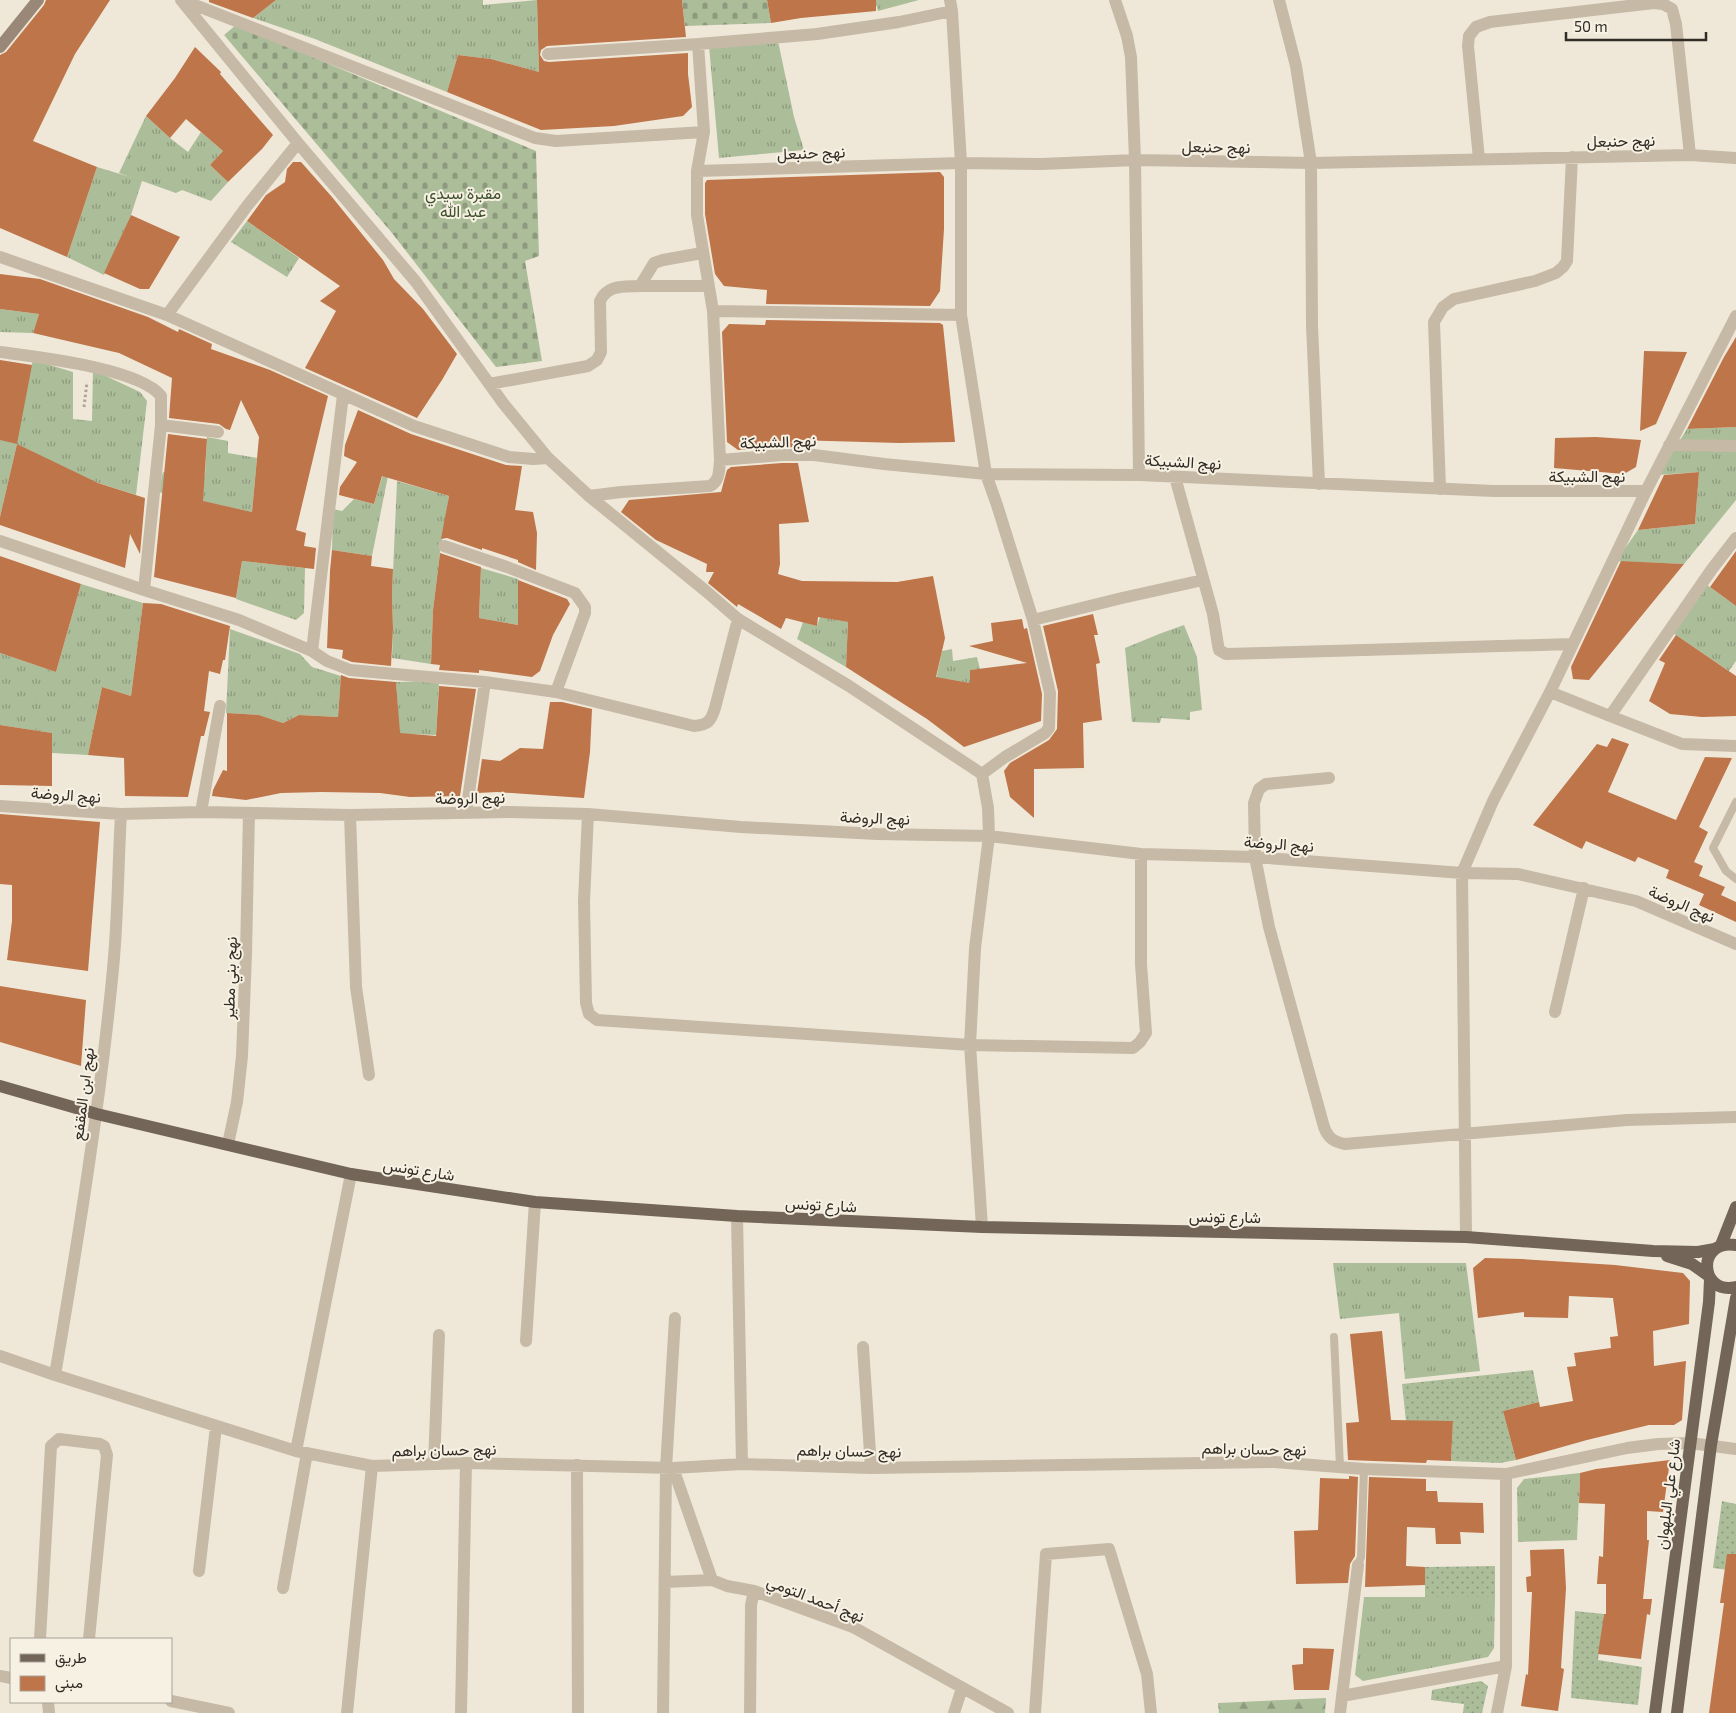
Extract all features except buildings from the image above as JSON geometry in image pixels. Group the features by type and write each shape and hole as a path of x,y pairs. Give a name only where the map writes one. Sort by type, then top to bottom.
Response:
{"main road":[{"path":"0,47 38,0"},
{"name":"شارع تونس","path":"0,1086 96,1114 351,1174 535,1202 737,1216 982,1227 1466,1237 1653,1251 1698,1252 1736,1245"},
{"path":"1718,1247 1736,1207"},
{"name":"شارع علي البلهوان","path":"1654,1713 1709,1302 1710,1277 1706,1264 1708,1258 1718,1247"},
{"name":"شارع تونس","path":"1653,1251 1692,1264 1721,1287 1736,1287"},
{"path":"1678,1713 1711,1445 1736,1298"}],"street":[{"path":"182,0 535,138 556,141 704,132"},
{"path":"182,0 298,143 416,282 489,384 548,458 588,496 738,619 849,686 982,774 988,808 989,836 975,948 970,1045 982,1227"},
{"path":"1115,0 1128,36 1131,57 1135,160 1139,475"},
{"path":"1279,0 1296,66 1311,163 1312,325 1319,484"},
{"path":"1479,159 1468,56 1469,36 1476,28 1490,22 1654,3 1662,4 1672,9 1676,24 1690,155"},
{"path":"548,54 817,34 899,22 951,5 961,163 961,315 986,474 1033,620 1050,693 1049,728 1042,736 1005,757 982,774"},
{"path":"588,496 710,486 718,480 720,460 713,312 697,215 696,171 704,132 698,44"},
{"path":"167,315 247,206 298,143"},
{"name":"نهج حنبعل","path":"696,171 961,163 1042,164 1135,160 1311,163 1690,155 1736,158"},
{"path":"1440,489 1434,322 1443,307 1454,299 1535,281 1563,267 1567,261 1572,157"},
{"path":"640,286 654,263 702,253"},
{"path":"0,257 167,315 414,426 509,457 548,458"},
{"path":"489,384 588,366 597,360 601,352 600,301 604,294 612,288 709,286"},
{"path":"713,312 961,315"},
{"path":"1466,1237 1462,873 1493,801 1550,692 1646,491 1736,316"},
{"path":"0,352 70,361 122,375 152,387 161,396 160,425 144,590"},
{"path":"312,651 343,395"},
{"path":"160,425 218,432"},
{"path":"1669,445 1736,446"},
{"name":"نهج الشبيكة","path":"720,460 782,455 814,455 986,474 1139,475 1494,491 1646,491"},
{"path":"1175,478 1213,614 1219,650 1226,654 1572,644"},
{"path":"1610,716 1712,569 1736,538"},
{"path":"0,541 239,620 312,651 327,661 350,670 484,682 556,692 694,726 703,725 711,719 738,619"},
{"path":"444,546 507,567 575,593 582,602 585,613 556,692"},
{"path":"1033,620 1203,580"},
{"path":"466,814 484,682"},
{"path":"1550,692 1682,744 1736,746"},
{"path":"201,812 220,706"},
{"path":"1329,778 1266,784 1259,789 1254,803 1255,858 1269,926 1324,1127 1327,1135 1335,1142 1345,1144 1627,1120 1736,1117"},
{"name":"نهج الروضة","path":"0,806 121,814 201,812 350,815 510,812 588,814 741,827 877,834 989,836 1141,854 1255,858 1462,873 1518,874 1636,901 1736,944"},
{"name":"نهج بني مطير","path":"228,1144 237,1102 242,1056 249,813"},
{"name":"نهج ابن المقفع","path":"55,1375 78,1244 96,1114 113,968 121,814"},
{"path":"588,814 584,901 586,1003 589,1014 597,1020 970,1045 1133,1048 1146,1033 1141,964 1141,854"},
{"path":"350,815 356,988 369,1075"},
{"path":"1555,1012 1584,888"},
{"path":"283,1588 301,1452 351,1174"},
{"path":"526,1341 535,1202"},
{"path":"737,1216 742,1464"},
{"path":"663,1713 665,1582 675,1318"},
{"path":"434,1464 439,1335"},
{"path":"863,1347 871,1468"},
{"name":"نهج حسان براهم","path":"1,1359 301,1452 372,1466 466,1463 670,1468 742,1464 871,1468 1274,1462 1340,1467 1506,1474 1627,1448 1658,1444 1690,1443 1736,1449"},
{"path":"199,1571 216,1427"},
{"path":"40,1638 51,1446 59,1439 100,1444 107,1449 108,1455 89,1638"},
{"path":"461,1713 466,1463"},
{"path":"347,1713 372,1466"},
{"path":"577,1466 578,1713"},
{"path":"665,1582 712,1580 670,1468"},
{"path":"1498,1713 1506,1666 1506,1474"},
{"path":"1035,1713 1046,1554 1109,1549 1147,1674 1151,1713"},
{"path":"1340,1713 1358,1565"},
{"name":"نهج أحمد التومي","path":"712,1580 727,1586 754,1591 853,1627 1008,1713"},
{"path":"750,1713 751,1605 754,1591"},
{"path":"1342,1696 1506,1666"},
{"path":"954,1713 962,1688"},
{"path":"172,1701 188,1709 229,1713"}],"lane":[{"path":"1736,802 1713,848 1726,871 1736,879"},
{"path":"1334,1337 1340,1467"},
{"path":"1358,1565 1361,1557 1364,1468"}],"path":[{"path":"84,407 89,366"}],"green space":[{"path":"276,0 483,0 483,5 537,0 539,72 491,59 458,55 447,92 315,39 253,18"},
{"path":"682,0 767,0 771,23 685,26"},
{"path":"875,0 919,0 878,11"},
{"name":"مقبرة سيدي عبد الله","path":"236,25 536,151 539,256 525,261 542,361 496,367 392,233 224,35"},
{"path":"778,41 794,117 804,150 719,158 709,46"},
{"path":"146,116 188,152 201,132 223,151 210,165 228,182 211,201 182,190 176,193 142,181 131,215 104,275 67,257 97,167 130,177 119,173"},
{"path":"247,221 299,258 287,277 231,242"},
{"path":"0,309 39,314 33,333 0,332"},
{"path":"33,360 73,372 73,419 92,421 93,370 140,392 147,401 136,495 86,479 17,444 0,517 0,440 19,412"},
{"path":"1736,427 1736,500 1684,564 1616,561 1638,530 1695,524 1699,472 1658,475 1687,429"},
{"path":"207,437 228,441 228,453 257,458 252,512 158,492 163,472 205,475"},
{"path":"388,458 391,461 372,556 332,550 333,509 342,511 354,499 374,504"},
{"path":"397,481 449,496 433,610 431,664 392,658 392,596"},
{"path":"242,561 305,568 304,613 296,620 236,599"},
{"path":"481,568 518,579 518,625 479,618"},
{"path":"81,584 143,603 131,696 102,687 88,755 52,753 51,733 0,725 0,653 56,672"},
{"path":"1707,585 1736,606 1736,661 1729,671 1670,631"},
{"path":"820,617 848,622 846,667 797,639 803,622 817,626"},
{"path":"1184,625 1197,657 1202,710 1190,712 1190,720 1161,718 1160,723 1132,722 1125,648"},
{"path":"230,629 300,654 312,667 341,676 338,717 299,715 283,723 259,715 226,713"},
{"path":"952,649 953,661 977,657 980,669 970,670 970,683 946,679 934,689 942,651"},
{"path":"439,681 436,735 405,734 381,741 398,711 396,682"},
{"path":"1333,1263 1466,1263 1480,1371 1405,1379 1399,1313 1340,1319"},
{"path":"1533,1370 1539,1402 1503,1411 1516,1460 1500,1463 1451,1461 1453,1421 1406,1421 1402,1384"},
{"path":"1580,1473 1577,1540 1518,1542 1517,1488 1524,1479"},
{"path":"1722,1501 1736,1504 1736,1571 1713,1568"},
{"path":"1495,1566 1495,1597 1425,1597 1425,1567"},
{"path":"1364,1597 1495,1597 1494,1648 1488,1657 1363,1681 1355,1675"},
{"path":"1575,1611 1604,1614 1598,1660 1642,1667 1638,1705 1571,1698"},
{"path":"1481,1681 1488,1686 1482,1713 1463,1713 1464,1704 1431,1700 1432,1690"},
{"path":"1326,1698 1325,1713 1219,1713 1218,1703"}]}
